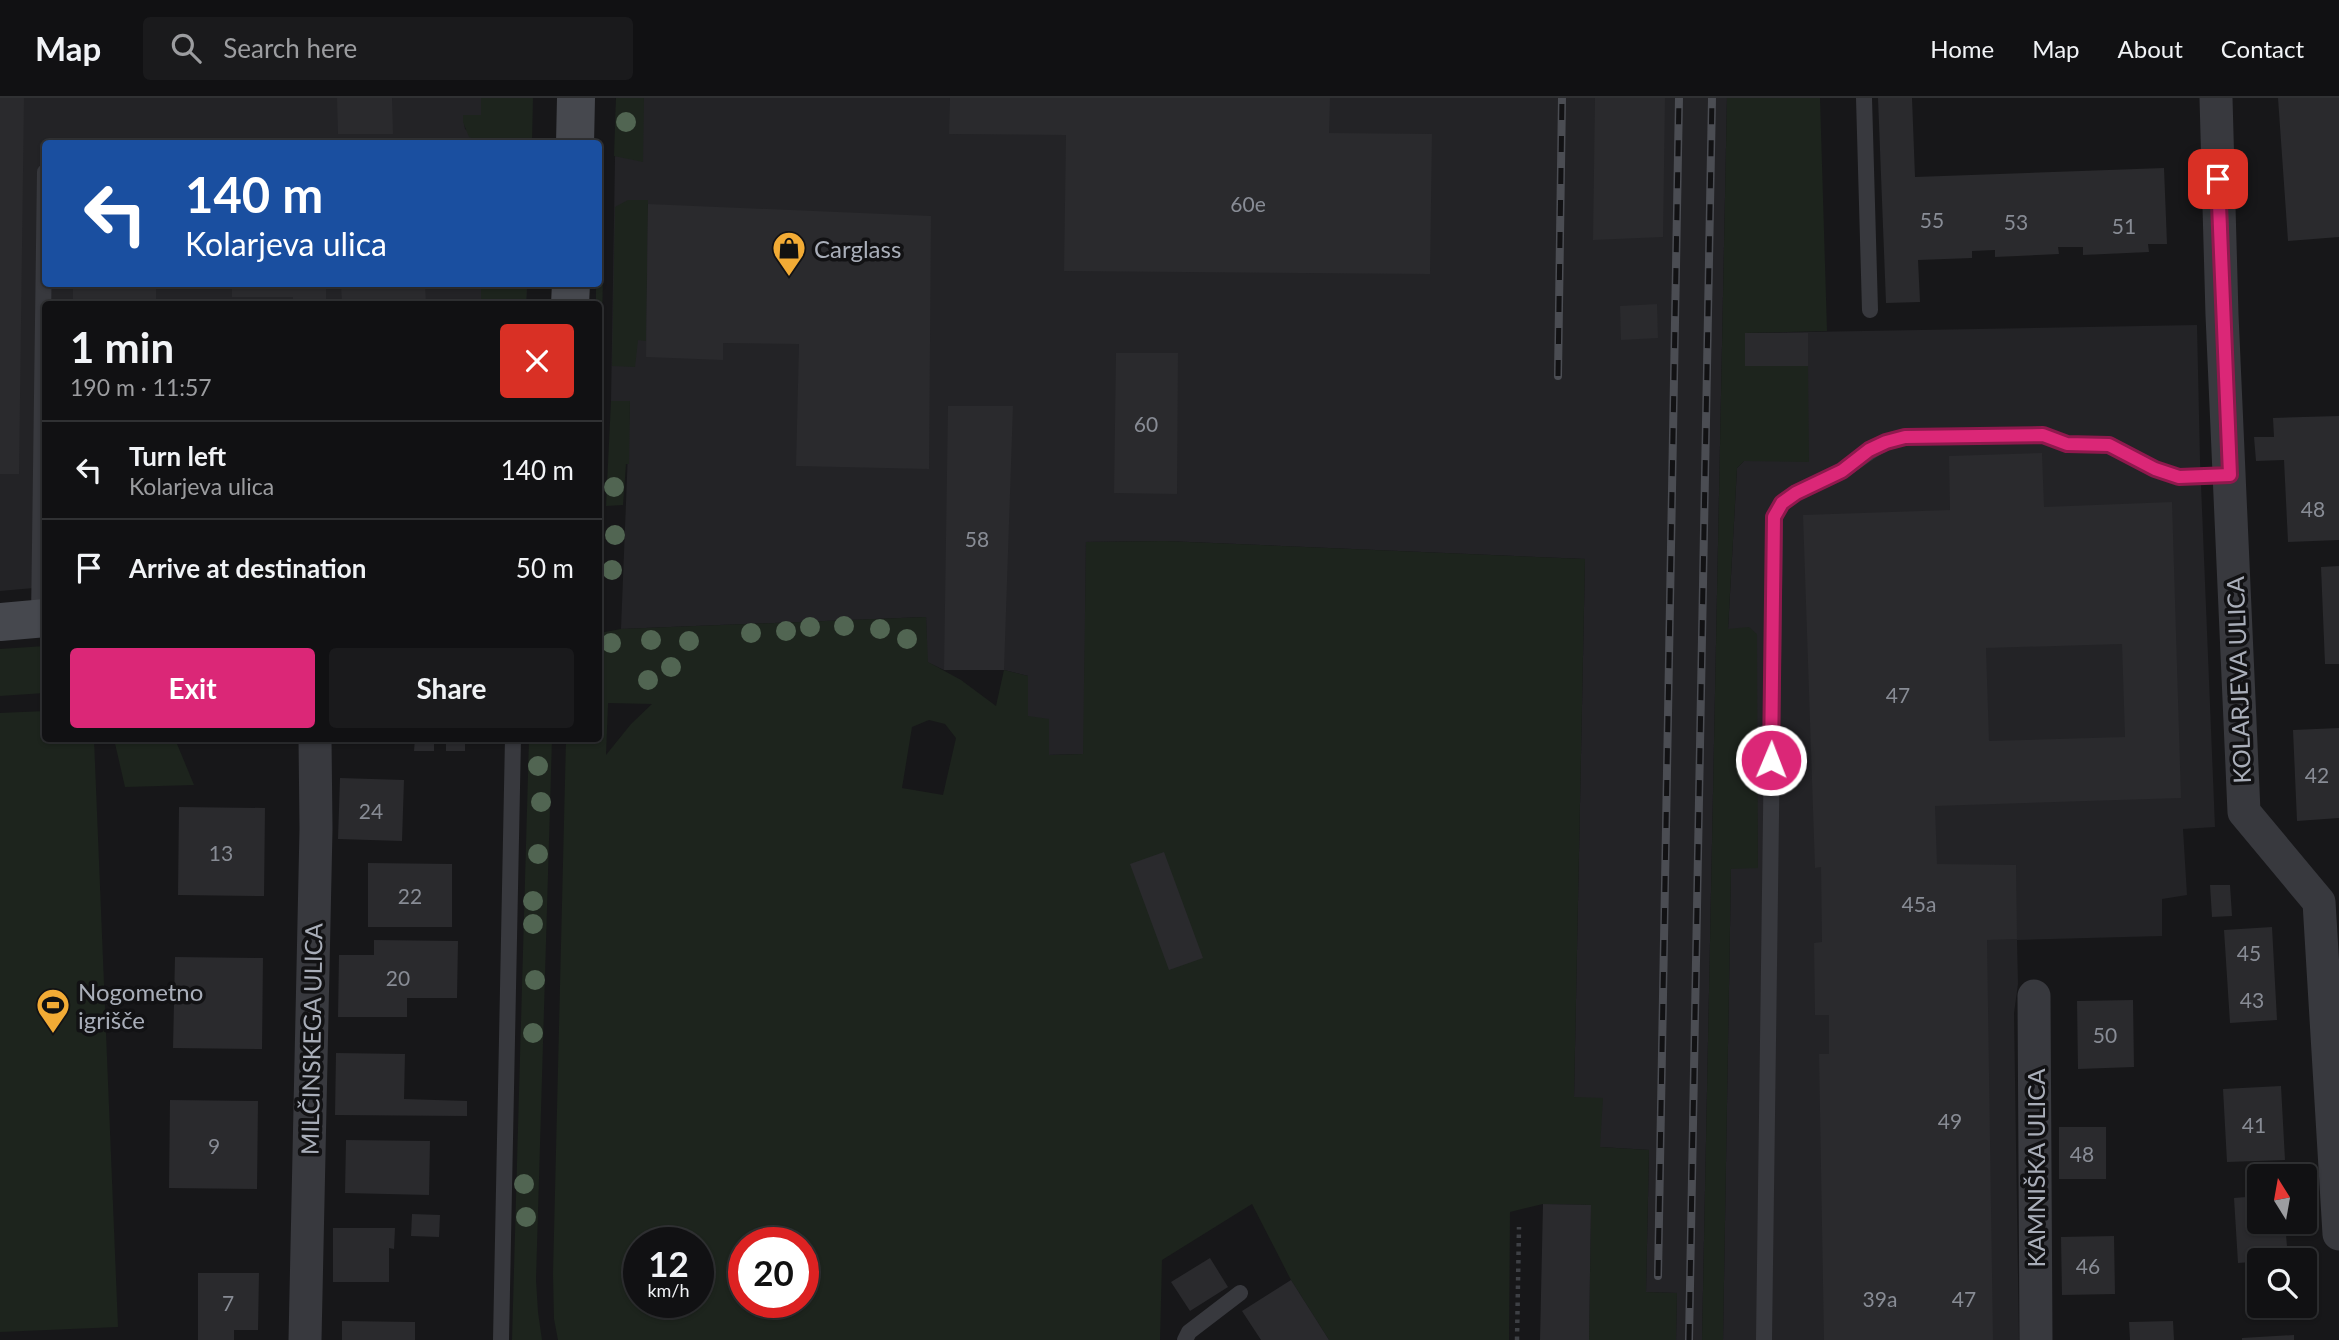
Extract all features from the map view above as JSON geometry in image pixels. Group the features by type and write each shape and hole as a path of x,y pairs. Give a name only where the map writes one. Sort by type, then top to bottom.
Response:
{"street":[{"path":"575,140 576,98"},
{"name":"KOLARJEVA ULICA","path":"2216,98 2244,812 2319,902 2339,1234"},
{"path":"0,622 42,619"},
{"name":"MILČINSKEGA ULICA","path":"305,1340 316,829 315,742"},
{"name":"KAMNIŠKA ULICA","path":"2034,996 2036,1340"}],"lane":[{"path":"1864,98 1870,310"},
{"path":"1764,1340 1774,517 1782,503 1796,493 1842,471 1869,450 1905,437 2043,435 2067,444 2109,445 2155,469 2179,477 2230,475"},
{"path":"501,1340 513,742"},
{"path":"1185,1340 1189,1332 1240,1293"}],"path":[{"path":"1517,1340 1519,1227"}],"shaded area":[{"path":"0,98 481,98 481,116 463,116 465,129 482,140 42,140 42,287 527,287 526,301 42,301 42,587 0,591"},
{"path":"481,98 533,98 532,140 478,140 469,137 463,115 481,115"},
{"path":"616,98 1727,98 1702,1340 1676,1340 1677,1293 1646,1292 1649,1150 1600,1147 1574,1097 1585,559 1165,541 1086,542 1084,754 1049,755 1028,716 1028,676 1004,670 944,670 927,662 926,617 621,629 630,401 611,401"},
{"path":"616,98 644,98 643,162 614,156"},
{"path":"1727,98 1820,98 1827,331 1745,333 1745,366 1808,366 1809,462 1744,461 1737,468 1728,629 1749,627 1757,634 1758,868 1731,869 1723,1340 1702,1340"},
{"path":"628,200 648,200 646,341 638,340 635,367 612,366 615,207"},
{"path":"604,241 602,318 602,301 596,301 596,287 602,287"},
{"path":"481,287 527,287 526,301 481,301"},
{"path":"2197,325 2215,827 2183,829 2187,895 2162,899 2162,936 2017,940 2018,984 2014,1013 2019,1340 1723,1340 1731,868 1758,868 1756,756 1728,630 1737,468 1744,461 1745,333"},
{"path":"611,401 630,401 629,464 626,464 623,505 606,506"},
{"path":"1165,541 1585,559 1574,1097 1603,1098 1600,1147 1649,1150 1646,1292 1677,1293 1676,1340 1589,1340 1591,1205 1543,1204 1510,1212 1509,1340 1329,1340 1291,1280 1252,1204 1162,1260 1160,1340 558,1340 554,1319 553,1274 566,742 602,742 602,632 621,629 926,617 928,662 961,680 996,706 1004,670 1028,676 1028,716 1049,719 1049,755 1083,754 1086,542","holes":["608,703 652,704 631,724 606,755","929,720 945,724 956,738 943,795 902,788 912,727"]},
{"path":"42,646 42,693 0,696 0,649"},
{"name":"Nogometno igrišče","path":"42,711 42,742 94,742 118,1327 0,1332 0,713"},
{"path":"115,742 176,742 194,785 125,787"},
{"path":"529,742 552,742 536,1280 542,1340 512,1340"}],"building":[{"path":"0,98 24,98 19,474 0,474"},
{"path":"337,98 392,98 393,134 338,134"},
{"path":"950,98 1330,98 1329,133 1432,134 1430,274 1064,271 1066,135 949,134"},
{"path":"1595,98 1665,98 1663,237 1593,240"},
{"path":"1878,98 1912,98 1915,177 2164,168 2167,244 2148,244 2149,252 2083,255 2083,247 2058,247 2059,254 1995,257 1995,250 1972,251 1972,258 1918,260 1920,302 1886,303"},
{"path":"2278,98 2339,98 2339,237 2288,241"},
{"name":"Carglass","path":"648,204 931,216 929,469 796,466 799,344 723,343 723,360 646,357"},
{"path":"73,287 156,287 156,301 73,301"},
{"path":"232,287 326,287 326,301 293,301 293,297 232,297"},
{"path":"341,287 425,287 426,301 342,301"},
{"path":"1657,304 1658,338 1621,340 1620,306"},
{"path":"1745,333 1808,333 1808,366 1745,366"},
{"path":"1116,353 1178,353 1177,494 1114,493"},
{"path":"948,406 1013,406 1004,670 944,670"},
{"path":"2339,416 2339,540 2288,542 2284,460 2256,461 2254,437 2274,437 2273,418"},
{"path":"2042,453 2044,507 2172,502 2181,798 1935,806 1937,864 2016,865 2017,939 1987,940 1993,1340 1824,1340 1819,1054 1829,1054 1829,1015 1815,1015 1814,943 1822,942 1821,867 1815,868 1803,515 1950,510 1949,456","holes":["2122,644 2125,737 1989,741 1986,648"]},
{"path":"2339,566 2339,664 2325,664 2321,567"},
{"path":"2339,728 2339,818 2297,821 2293,730"},
{"path":"347,742 410,742 410,743"},
{"path":"415,742 434,742 434,751 414,751"},
{"path":"446,742 465,742 465,751 446,751"},
{"path":"340,778 404,780 402,841 338,839"},
{"path":"179,807 265,808 264,896 178,895"},
{"path":"1164,852 1203,958 1169,970 1130,864"},
{"path":"368,863 452,864 452,927 368,927"},
{"path":"2210,885 2230,885 2232,916 2212,917"},
{"path":"2272,927 2277,1020 2230,1023 2224,930"},
{"path":"374,940 458,941 457,998 407,998 407,1017 338,1017 339,955 374,955"},
{"path":"175,957 263,958 262,1049 173,1048"},
{"path":"2133,1000 2134,1067 2078,1069 2077,1001"},
{"path":"336,1053 405,1054 404,1099 467,1101 467,1116 335,1115"},
{"path":"2281,1086 2285,1160 2227,1162 2223,1089"},
{"path":"170,1100 258,1101 257,1189 169,1188"},
{"path":"2059,1127 2106,1127 2106,1179 2059,1179"},
{"path":"346,1140 430,1141 429,1195 345,1193"},
{"path":"2247,1197 2247,1234 2286,1234 2287,1248 2247,1248 2247,1262 2238,1263 2234,1198"},
{"path":"1543,1204 1591,1205 1589,1340 1540,1340"},
{"path":"412,1214 440,1215 439,1237 411,1236"},
{"path":"333,1228 395,1228 394,1249 389,1248 389,1282 333,1282"},
{"path":"2114,1236 2115,1294 2062,1295 2061,1237"},
{"path":"1210,1258 1228,1287 1190,1311 1171,1282"},
{"path":"198,1273 259,1273 258,1330 234,1330 234,1340 198,1340"},
{"path":"1291,1280 1329,1340 1261,1340 1242,1311"},
{"path":"342,1321 415,1322 415,1340 342,1340"},
{"path":"2173,1321 2174,1340 2130,1340 2129,1322"},
{"path":"2294,1335 2294,1340 2242,1340 2242,1338"}],"railway":[{"path":"1558,376 1562,98"},
{"path":"1658,1276 1679,98"},
{"path":"1689,1340 1712,98"}],"place":[{"name":"Carglass","path":"789,278"},
{"name":"Nogometno igrišče","path":"53,1035"}],"route":[{"path":"1771,760 1774,517 1782,503 1796,493 1842,471 1869,450 1905,437 2043,435 2067,444 2109,445 2155,469 2179,477 2230,475 2218,179"}]}
